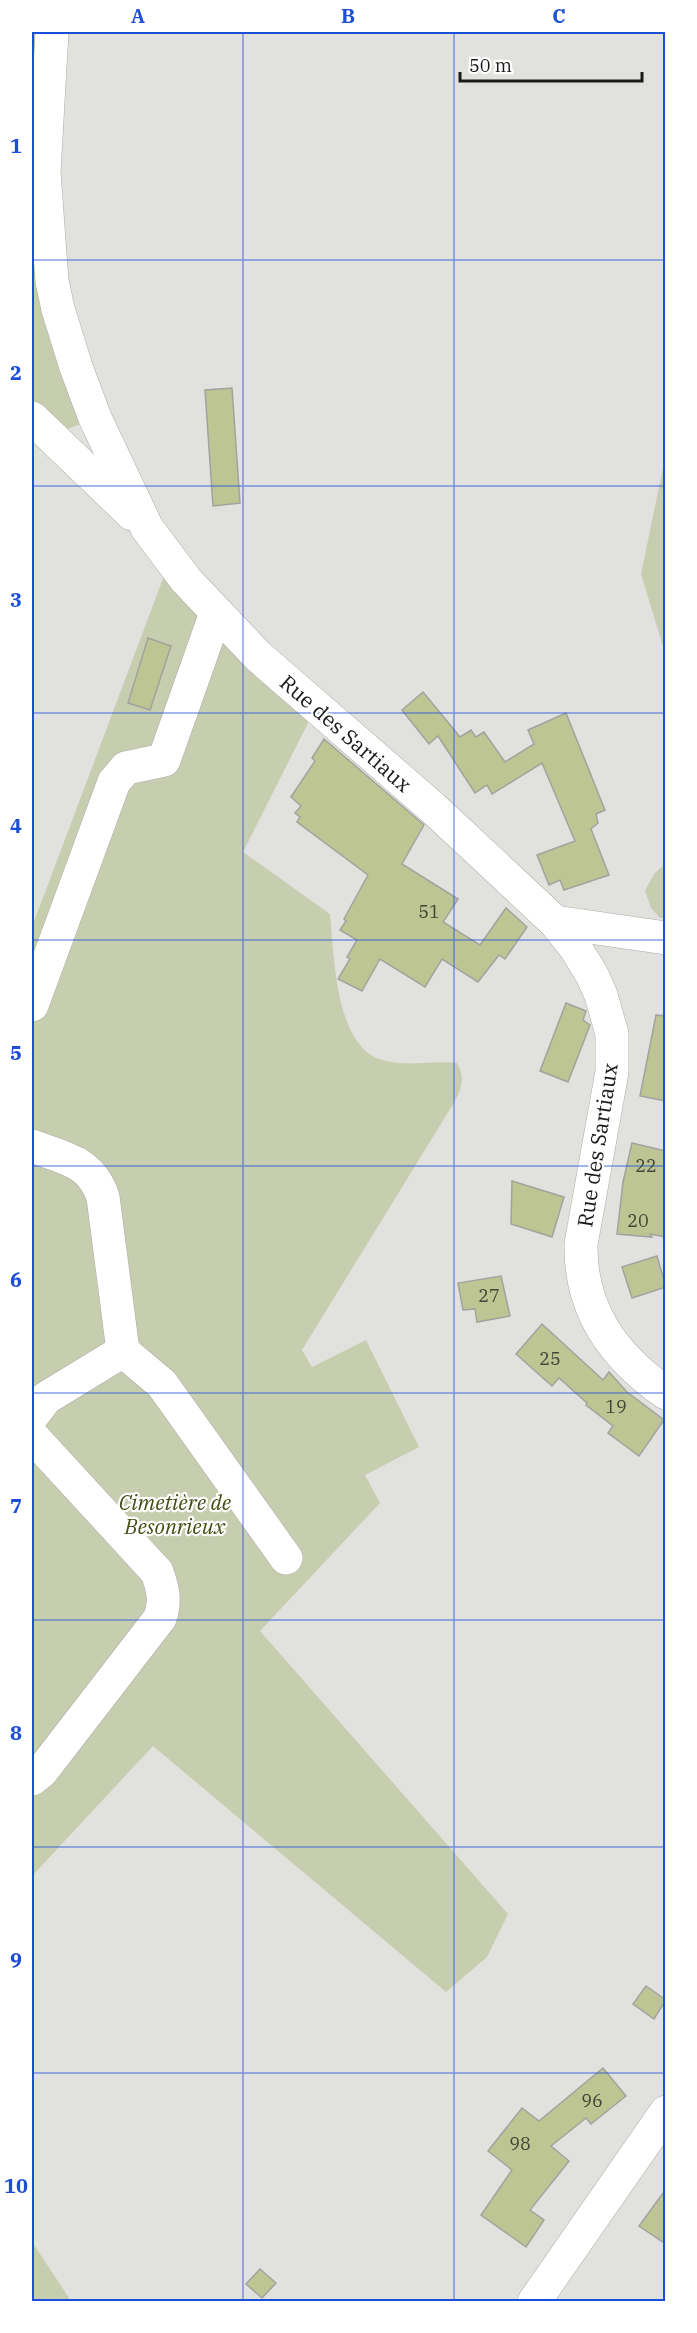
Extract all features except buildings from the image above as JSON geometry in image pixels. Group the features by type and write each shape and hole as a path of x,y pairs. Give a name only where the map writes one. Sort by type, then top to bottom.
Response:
{"street":[{"name":"Rue des Sartiaux","path":"52,32 44,172 52,280 58,309 76,367 95,418 147,528 170,560 216,613 258,656 433,808 555,922 575,947 592,975 601,995 612,1034 610,1092 581,1244 581,1270 593,1309 608,1339 644,1378 666,1393"},
{"path":"32,418 147,528"},
{"path":"32,1005 114,782 126,768 164,760 216,613"},
{"path":"555,922 666,938"},
{"path":"32,1146 74,1161 98,1182 103,1197 123,1351 162,1384 285,1558"},
{"path":"32,1416 46,1398 123,1351"},
{"path":"32,1436 157,1572 164,1591 164,1606 160,1618 42,1771 32,1779"},
{"path":"534,2301 664,2120"}],"green space":[{"path":"32,32 52,32 44,172 95,418 50,436 32,418"},
{"path":"665,458 665,653 641,574"},
{"name":"Cimetière de Besonrieux","path":"170,560 316,707 243,852 330,914 336,973 345,1017 353,1035 364,1050 389,1062 457,1063 462,1077 461,1087 455,1101 302,1350 312,1367 366,1340 419,1447 365,1475 380,1503 260,1631 508,1914 487,1957 446,1992 153,1746 32,1876 32,927"},
{"path":"665,864 665,918 660,918 651,908 645,891 654,874"},
{"path":"32,2242 71,2301 32,2301"}]}
